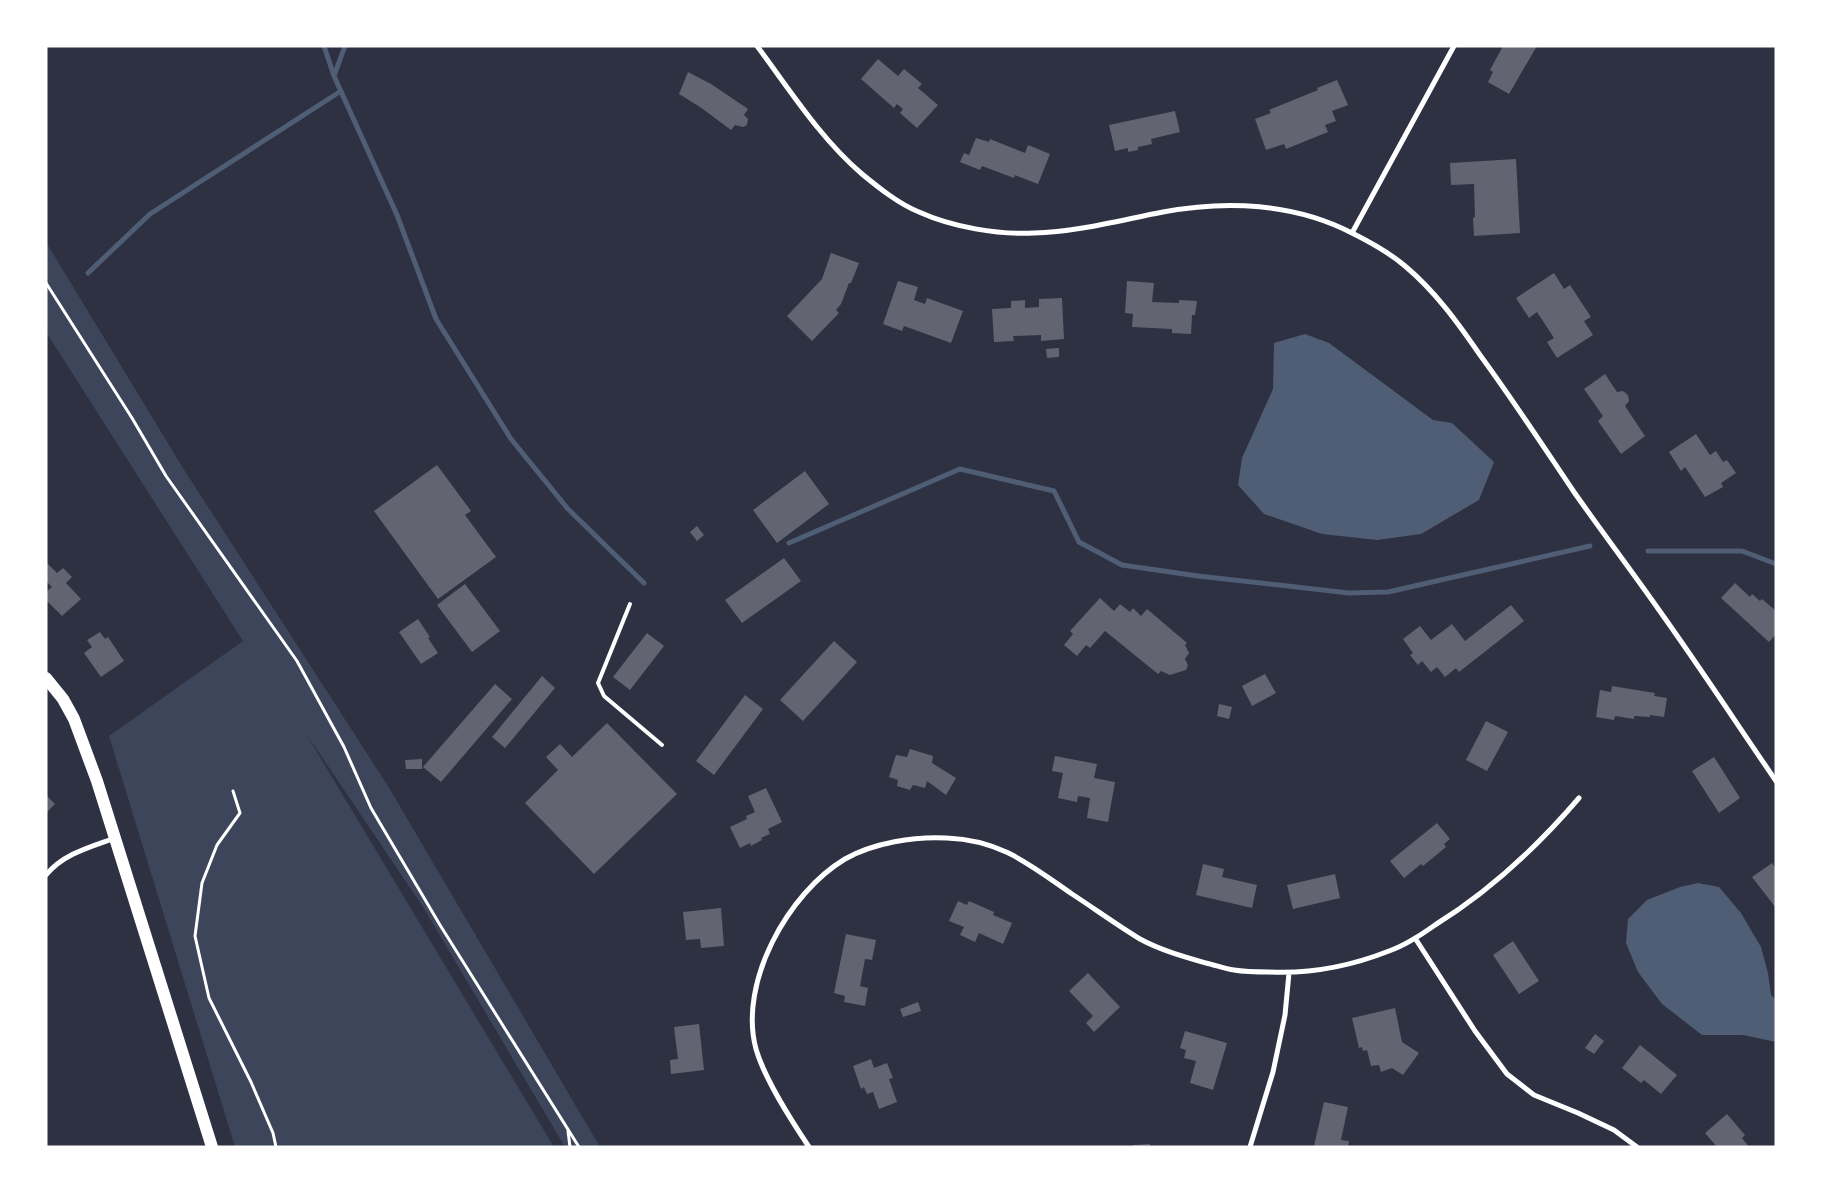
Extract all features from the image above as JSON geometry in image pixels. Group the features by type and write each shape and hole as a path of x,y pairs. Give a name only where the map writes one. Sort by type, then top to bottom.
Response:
{"main road":[{"path":"46,678 63,699 78,727 98,781 212,1147"}],"street":[{"path":"757,46 828,142 862,174 918,212 957,225 1001,232 1034,234 1115,222 1167,211 1219,205 1250,205 1287,210 1318,218 1352,233 1403,264 1437,297 1493,372 1575,494 1660,611 1776,781"},
{"path":"1352,233 1454,46"},
{"path":"809,1147 766,1075 756,1048 753,1021 754,995 772,942 803,894 832,868 847,858 898,841 927,837 949,838 985,844 1002,849 1026,861 1144,941 1187,957 1235,970 1290,973 1319,970 1354,962 1391,950 1416,938 1458,911 1505,874 1554,827 1579,798"},
{"path":"46,875 72,854 115,838"},
{"path":"1416,938 1475,1030 1507,1074 1534,1096 1578,1113 1614,1130 1637,1147"},
{"path":"1250,1147 1276,1062 1285,1015 1290,973"}],"lane":[{"path":"630,604 598,683 604,696 662,745"}],"path":[{"path":"46,283 132,418 166,476 297,662 344,747 371,808 440,925 579,1147"},
{"path":"233,791 240,812 217,845 202,884 195,936 209,998 252,1082 273,1133 276,1147"},
{"path":"567,1128 570,1147"}],"shaded area":[{"path":"46,242 183,468 388,786 600,1147 565,1147 423,907 305,732 554,1147 235,1147 109,736 243,641 46,332"},
{"path":"1305,334 1329,343 1433,420 1452,423 1494,462 1479,500 1421,534 1377,540 1322,534 1264,514 1238,485 1242,458 1273,389 1274,343"},
{"path":"1698,883 1719,887 1741,913 1761,947 1768,973 1771,995 1776,1000 1776,1042 1743,1035 1702,1035 1662,1004 1638,972 1626,943 1628,919 1647,900 1680,887"}],"building":[{"path":"1503,46 1537,46 1509,94 1488,82 1493,72 1490,70"},
{"path":"878,59 898,76 904,69 922,84 918,88 938,105 917,128 900,113 903,109 897,104 894,108 861,79"},
{"path":"688,72 711,84 748,109 744,115 748,119 747,125 743,127 735,125 731,130 679,94"},
{"path":"1337,80 1348,105 1332,111 1336,121 1325,125 1328,132 1286,149 1284,144 1266,150 1255,119 1271,113 1269,110"},
{"path":"1175,111 1180,132 1151,139 1152,144 1138,147 1138,150 1128,152 1128,148 1115,151 1109,125"},
{"path":"976,138 989,142 990,139 1025,153 1028,145 1050,154 1038,184 1015,175 1014,178 982,166 980,170 960,162 964,153 969,155"},
{"path":"1516,159 1520,233 1474,236 1474,184 1451,185 1450,163"},
{"path":"831,253 859,263 841,304 836,310 839,313 812,341 787,316 822,279"},
{"path":"1554,273 1564,289 1570,285 1591,317 1584,321 1593,335 1557,358 1547,342 1554,338 1537,312 1529,318 1516,298"},
{"path":"898,281 918,287 914,300 925,304 927,298 963,311 951,343 904,326 902,331 883,324"},
{"path":"1127,281 1154,283 1152,302 1179,303 1179,300 1197,301 1195,315 1192,315 1191,334 1172,333 1172,329 1132,327 1133,314 1125,313"},
{"path":"1062,298 1064,339 1041,341 1041,335 1013,336 1014,341 994,342 992,309 1011,308 1011,301 1025,300 1025,308 1039,307 1039,299"},
{"path":"1059,348 1059,357 1047,358 1046,349"},
{"path":"1605,374 1617,392 1623,391 1628,395 1629,401 1625,406 1645,436 1621,454 1598,421 1603,416 1584,389"},
{"path":"1696,434 1710,455 1716,451 1723,462 1727,460 1736,473 1721,483 1723,487 1705,497 1685,467 1681,471 1669,452"},
{"path":"437,465 471,511 465,515 496,557 438,599 374,511"},
{"path":"805,471 829,504 777,543 753,510"},
{"path":"697,526 704,535 697,541 690,532"},
{"path":"784,558 801,581 742,623 725,600"},
{"path":"46,562 57,573 63,568 72,577 66,583 81,599 62,616 46,600 46,592 52,587 46,581"},
{"path":"1735,583 1750,597 1752,594 1760,601 1762,599 1776,609 1776,634 1769,642 1721,598"},
{"path":"465,584 500,631 472,652 437,605"},
{"path":"1100,598 1114,611 1120,604 1130,612 1133,608 1141,616 1147,609 1187,643 1185,645 1189,653 1185,659 1188,665 1186,670 1170,675 1161,671 1158,674 1105,631 1090,648 1086,645 1077,656 1064,645 1073,634 1070,631"},
{"path":"1511,605 1524,621 1459,672 1456,668 1445,677 1437,667 1431,672 1422,661 1418,665 1410,655 1413,653 1403,639 1420,626 1431,640 1452,624 1465,641"},
{"path":"418,619 438,653 421,664 399,632"},
{"path":"100,632 105,639 108,637 124,661 101,677 84,653 92,647 87,640"},
{"path":"647,633 664,646 630,690 613,677"},
{"path":"834,641 857,662 803,721 780,700"},
{"path":"1265,674 1276,693 1252,706 1242,686"},
{"path":"542,676 555,688 505,748 492,737"},
{"path":"495,684 512,699 441,782 423,767"},
{"path":"1612,686 1655,693 1654,696 1667,698 1664,717 1650,715 1650,717 1634,716 1634,719 1615,716 1614,720 1596,717 1600,690 1611,692"},
{"path":"745,695 763,709 714,775 696,761"},
{"path":"1219,704 1232,707 1229,719 1217,716"},
{"path":"1486,721 1508,732 1487,771 1466,760"},
{"path":"607,723 677,794 594,874 525,803 558,770 546,757 560,744 572,757"},
{"path":"910,749 933,756 932,763 956,778 946,795 927,781 925,788 913,785 910,790 897,786 898,780 889,777 896,755 907,757"},
{"path":"1055,756 1097,764 1094,778 1115,782 1108,822 1087,818 1090,798 1078,796 1077,802 1058,798 1063,773 1052,771"},
{"path":"1714,757 1740,798 1719,813 1692,771"},
{"path":"422,759 422,769 406,769 405,760"},
{"path":"766,788 782,822 768,829 770,834 761,838 762,840 751,846 750,843 740,848 730,827 747,819 746,816 755,812 748,796"},
{"path":"46,795 55,804 46,813"},
{"path":"1437,823 1450,839 1444,844 1446,847 1423,866 1421,864 1404,878 1390,861"},
{"path":"1772,863 1776,869 1776,908 1752,877"},
{"path":"1203,864 1224,869 1222,877 1257,885 1252,908 1196,895"},
{"path":"1335,874 1340,898 1293,909 1287,885"},
{"path":"958,901 967,905 969,901 994,912 993,915 1012,923 1003,944 979,933 975,942 960,935 964,927 949,921"},
{"path":"721,908 724,946 701,948 700,939 686,940 683,912"},
{"path":"846,934 876,940 872,960 865,959 860,986 868,988 865,1006 844,1002 845,996 834,993"},
{"path":"1513,941 1539,981 1519,994 1493,955"},
{"path":"1088,973 1120,1007 1094,1032 1086,1023 1093,1016 1069,991"},
{"path":"918,1002 921,1011 903,1017 900,1009"},
{"path":"1395,1008 1402,1042 1419,1053 1403,1075 1392,1068 1381,1072 1379,1065 1371,1066 1367,1050 1363,1051 1362,1047 1359,1048 1352,1018"},
{"path":"699,1024 704,1070 671,1074 670,1060 678,1059 674,1027"},
{"path":"1185,1031 1227,1043 1213,1090 1190,1083 1196,1061 1184,1058 1186,1050 1180,1048"},
{"path":"1595,1034 1604,1041 1594,1054 1585,1048"},
{"path":"1640,1045 1677,1075 1661,1094 1644,1080 1641,1083 1622,1068"},
{"path":"871,1059 874,1068 887,1063 893,1078 889,1079 897,1102 879,1109 873,1092 867,1094 864,1087 861,1089 853,1066"},
{"path":"1324,1102 1348,1107 1341,1140 1349,1141 1348,1147 1314,1146"},
{"path":"1727,1114 1745,1135 1742,1138 1749,1147 1717,1147 1705,1133"},
{"path":"1150,1144 1150,1147 1133,1147 1133,1145"}],"waterway":[{"path":"324,46 334,76"},
{"path":"345,46 334,76 397,215 436,319 511,439 568,509 644,583"},
{"path":"88,273 150,214 341,91"},
{"path":"789,543 960,469 1054,491 1079,542 1122,565 1198,576 1349,593 1388,592 1590,546"},
{"path":"1648,551 1742,551 1776,564"}]}
